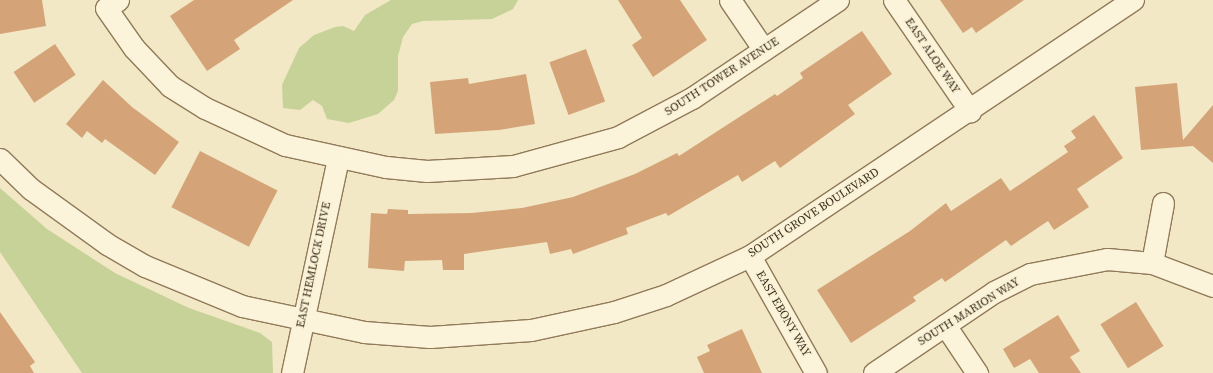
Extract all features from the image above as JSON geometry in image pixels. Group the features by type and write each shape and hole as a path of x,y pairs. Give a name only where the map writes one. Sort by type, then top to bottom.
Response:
{"street":[{"path":"730,0 764,50"},
{"name":"SOUTH TOWER AVENUE","path":"112,4 134,48 170,86 205,108 278,142 338,158 386,167 450,170 513,166 562,155 618,137 656,119 764,50 838,0"},
{"name":"EAST ALOE WAY","path":"894,0 970,111"},
{"name":"SOUTH GROVE BOULEVARD","path":"0,159 65,216 145,266 242,306 302,321 364,332 430,337 531,330 614,312 666,295 750,256 970,111 1133,0"},
{"name":"EAST HEMLOCK DRIVE","path":"292,373 338,158"},
{"path":"1152,263 1163,203"},
{"name":"EAST EBONY WAY","path":"750,256 816,373"},
{"name":"SOUTH MARION WAY","path":"874,373 945,326 1030,274 1107,259 1152,263 1213,286"},
{"path":"945,326 977,373"}],"green space":[{"path":"391,0 518,0 513,9 492,19 423,21 412,24 403,37 398,56 398,91 394,100 378,114 349,123 327,119 322,106 313,100 300,110 283,108 282,85 299,48 314,35 335,27 343,26 354,31 365,15"},
{"path":"0,188 47,229 115,273 189,308 260,333 272,342 273,373 82,373 0,252"}],"building":[{"path":"0,0 42,0 46,26 0,34"},
{"path":"194,0 293,0 234,40 240,49 207,71 170,16"},
{"path":"618,0 680,0 707,40 653,77 632,45 642,38"},
{"path":"940,0 1024,0 976,33 972,27 963,33"},
{"path":"862,31 892,74 848,105 855,114 780,168 775,161 742,182 738,175 668,216 666,213 626,228 628,234 573,254 571,249 550,254 547,242 464,254 464,270 443,270 442,260 405,261 404,271 368,268 371,213 387,214 388,209 408,210 408,214 471,213 522,208 573,197 635,174 677,153 679,156 775,94 777,96 803,78 800,73"},
{"path":"55,44 76,75 34,103 14,72"},
{"path":"586,49 605,102 569,115 549,62"},
{"path":"526,74 535,124 499,130 435,134 430,82 468,78 469,84"},
{"path":"103,80 132,107 179,142 155,175 105,139 102,143 87,131 82,138 66,124"},
{"path":"1177,83 1183,140 1213,105 1213,163 1193,146 1141,150 1135,87"},
{"path":"1094,115 1123,158 1077,189 1089,207 1054,230 1048,221 1011,246 1006,240 945,282 942,278 913,297 916,301 851,343 817,290 910,231 946,203 951,211 1001,178 1010,191 1068,152 1064,146 1076,138 1071,131"},
{"path":"200,151 278,190 249,247 171,207"},
{"path":"1136,302 1164,346 1128,368 1100,324"},
{"path":"0,312 35,362 30,366 34,373 0,373"},
{"path":"1058,315 1080,351 1070,357 1081,373 1039,373 1030,359 1014,368 1003,349"},
{"path":"742,329 762,373 704,373 697,357 710,351 707,345"}]}
